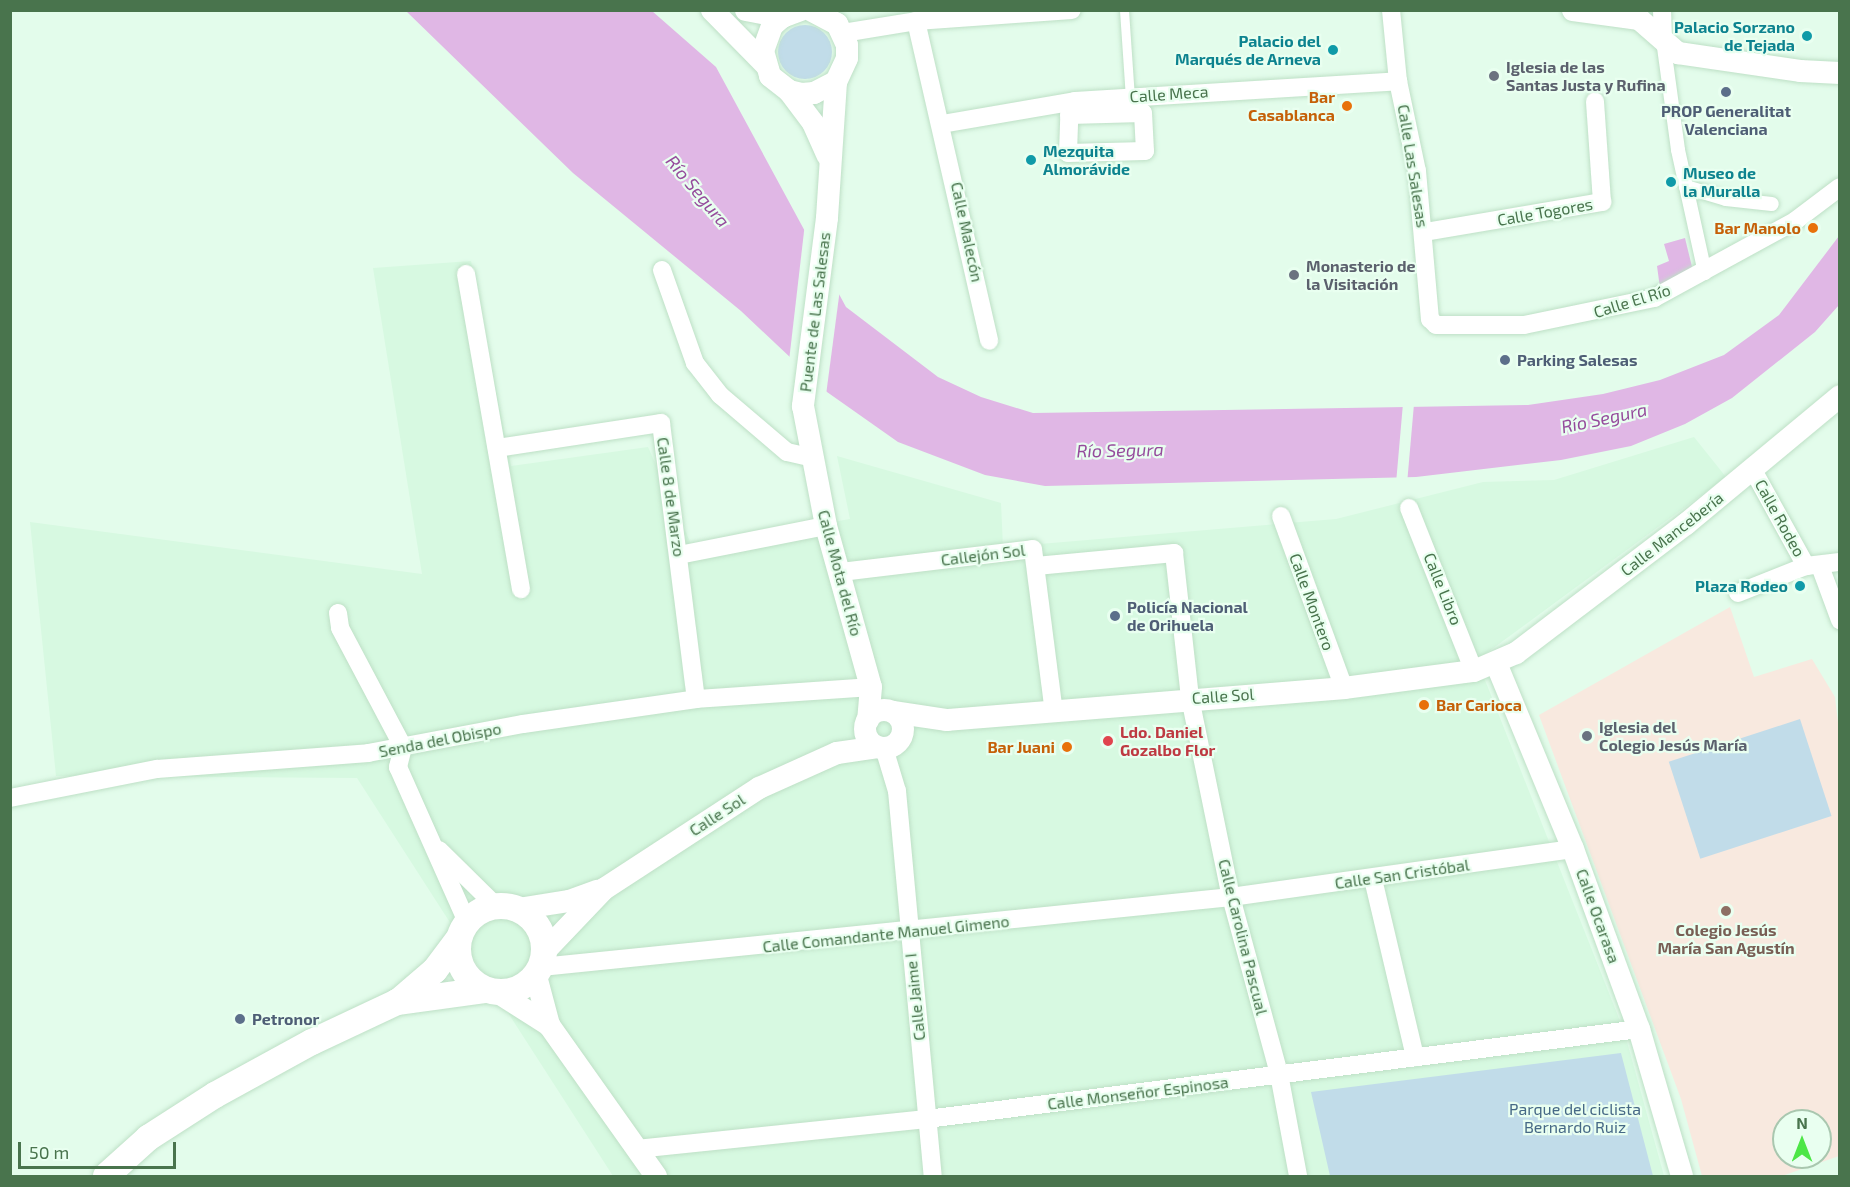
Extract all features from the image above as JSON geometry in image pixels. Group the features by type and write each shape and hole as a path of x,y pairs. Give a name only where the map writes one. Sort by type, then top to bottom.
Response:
{"main road":[{"path":"106,1176 148,1138 215,1095 312,1042 397,1002 435,970 463,931 507,907 538,926 541,965 523,987 397,1002"},
{"path":"463,931 460,965 475,984 491,991"}],"street":[{"path":"712,10 765,64 770,76 789,91 813,123 832,165"},
{"path":"746,10 806,12 843,33 916,21 1072,10"},
{"name":"Calle Las Salesas","path":"1390,10 1398,81 1417,171 1433,323"},
{"path":"1573,10 1646,15 1663,40 1678,52 1800,71 1839,73"},
{"path":"1662,10 1663,40 1686,187 1705,273"},
{"path":"765,64 765,38 806,12"},
{"name":"Calle Malecón","path":"916,21 942,123 990,341"},
{"path":"832,165 831,119 836,82 847,58 843,33"},
{"name":"Calle Meca","path":"942,123 1022,108 1130,97 1398,81"},
{"path":"789,91 814,93 836,82"},
{"name":"Calle Togores","path":"1425,232 1602,202 1594,102"},
{"path":"1143,113 1145,151 1068,153 1069,115 1143,113"},
{"name":"Puente de Las Salesas","path":"803,406 828,218 832,165"},
{"path":"1686,187 1726,199 1772,204"},
{"name":"Calle El Río","path":"1433,323 1513,325 1558,320 1654,298 1705,273 1795,221 1839,187"},
{"path":"662,270 695,363 720,395 787,452 812,458"},
{"path":"466,274 521,589"},
{"name":"Calle Mancebería","path":"1496,663 1534,640 1753,470 1839,396"},
{"name":"Calle Mota del Río","path":"803,406 826,526 841,572 879,718"},
{"name":"Calle 8 de Marzo","path":"497,448 661,423 696,699"},
{"name":"Calle Rodeo","path":"1753,470 1813,566 1839,562"},
{"name":"Calle Libro","path":"1409,508 1474,671"},
{"name":"Calle Montero","path":"1281,516 1344,688"},
{"path":"679,555 826,526"},
{"name":"Callejón Sol","path":"841,572 1034,549 1054,712"},
{"name":"Calle Carolina Pascual","path":"1036,566 1174,553 1190,698 1230,897 1280,1074 1298,1176"},
{"path":"1738,593 1813,566 1839,621"},
{"path":"338,614 340,628 403,747 398,767 438,849 463,931"},
{"name":"Calle Sol","path":"837,753 879,718 947,720 1190,698 1344,688 1474,671 1496,663"},
{"name":"Calle Ocarasa","path":"1496,663 1573,849 1639,1029 1682,1176"},
{"name":"Senda del Obispo","path":"10,798 157,769 368,753 524,724 696,699 871,687"},
{"path":"879,718 903,726 888,745 868,739 879,718"},
{"name":"Calle Sol","path":"604,889 759,788 837,753 888,745 947,720"},
{"name":"Calle Jaime I","path":"888,745 897,791 933,1176"},
{"path":"438,849 507,907 569,901 604,889"},
{"name":"Calle San Cristóbal","path":"1230,897 1373,879 1573,849"},
{"path":"1373,879 1415,1057"},
{"path":"549,1025 541,965 604,889"},
{"name":"Calle Comandante Manuel Gimeno","path":"541,965 909,932 1230,897"},
{"path":"491,991 549,1025 656,1176"},
{"name":"Calle Monseñor Espinosa","path":"636,1149 927,1119 1639,1029"}],"lane":[{"path":"1124,10 1130,97"}],"shaded area":[{"path":"471,261 511,466 648,447 692,546 850,519 837,456 1001,503 1003,547 1336,519 1483,482 1554,480 1694,437 1726,477 1477,660 1624,1031 1664,1176 613,1176 357,778 56,776 30,522 422,574 373,268"},
{"name":"Colegio Jesús María San Agustín","path":"1730,607 1754,677 1812,659 1835,697 1840,740 1839,1156 1832,1158 1832,1109 1772,1109 1772,1169 1802,1169 1782,1176 1702,1176 1681,1099 1539,715"}],"green space":[{"path":"800,25 810,25 820,29 828,37 832,52 828,67 820,75 810,79 800,79 790,75 782,67 778,57 778,47 782,37 790,29"},
{"path":"1800,719 1832,816 1700,859 1669,762"},
{"name":"Parque del ciclista Bernardo Ruiz","path":"1621,1053 1653,1176 1330,1176 1311,1092"}],"water":[{"name":"Río Segura","path":"406,11 652,11 716,67 846,307 938,377 981,397 1033,413 1528,405 1603,394 1660,380 1724,355 1779,315 1839,236 1839,305 1815,332 1732,398 1685,424 1631,446 1561,460 1416,477 1045,486 985,475 898,442 827,392 741,311 573,173"},
{"path":"1685,238 1694,275 1660,288 1657,266 1669,261 1664,244"}],"pier":[{"path":"805,223 840,289 826,395 789,361"},
{"path":"1403,403 1414,404 1407,481 1396,480"}],"place":[{"name":"Palacio Sorzano de Tejada","path":"1807,36"},
{"name":"Palacio del Marqués de Arneva","path":"1333,50"},
{"name":"Iglesia de las Santas Justa y Rufina","path":"1494,76"},
{"name":"PROP Generalitat Valenciana","path":"1726,92"},
{"name":"Bar Casablanca","path":"1347,106"},
{"name":"Mezquita Almorávide","path":"1031,160"},
{"name":"Museo de la Muralla","path":"1671,182"},
{"name":"Bar Manolo","path":"1813,228"},
{"name":"Monasterio de la Visitación","path":"1294,275"},
{"name":"Parking Salesas","path":"1505,360"},
{"name":"Plaza Rodeo","path":"1800,586"},
{"name":"Policía Nacional de Orihuela","path":"1115,616"},
{"name":"Bar Carioca","path":"1424,705"},
{"name":"Iglesia del Colegio Jesús María","path":"1587,736"},
{"name":"Ldo. Daniel Gozalbo Flor","path":"1108,741"},
{"name":"Bar Juani","path":"1067,747"},
{"name":"Colegio Jesús María San Agustín","path":"1726,911"},
{"name":"Petronor","path":"240,1019"}]}
